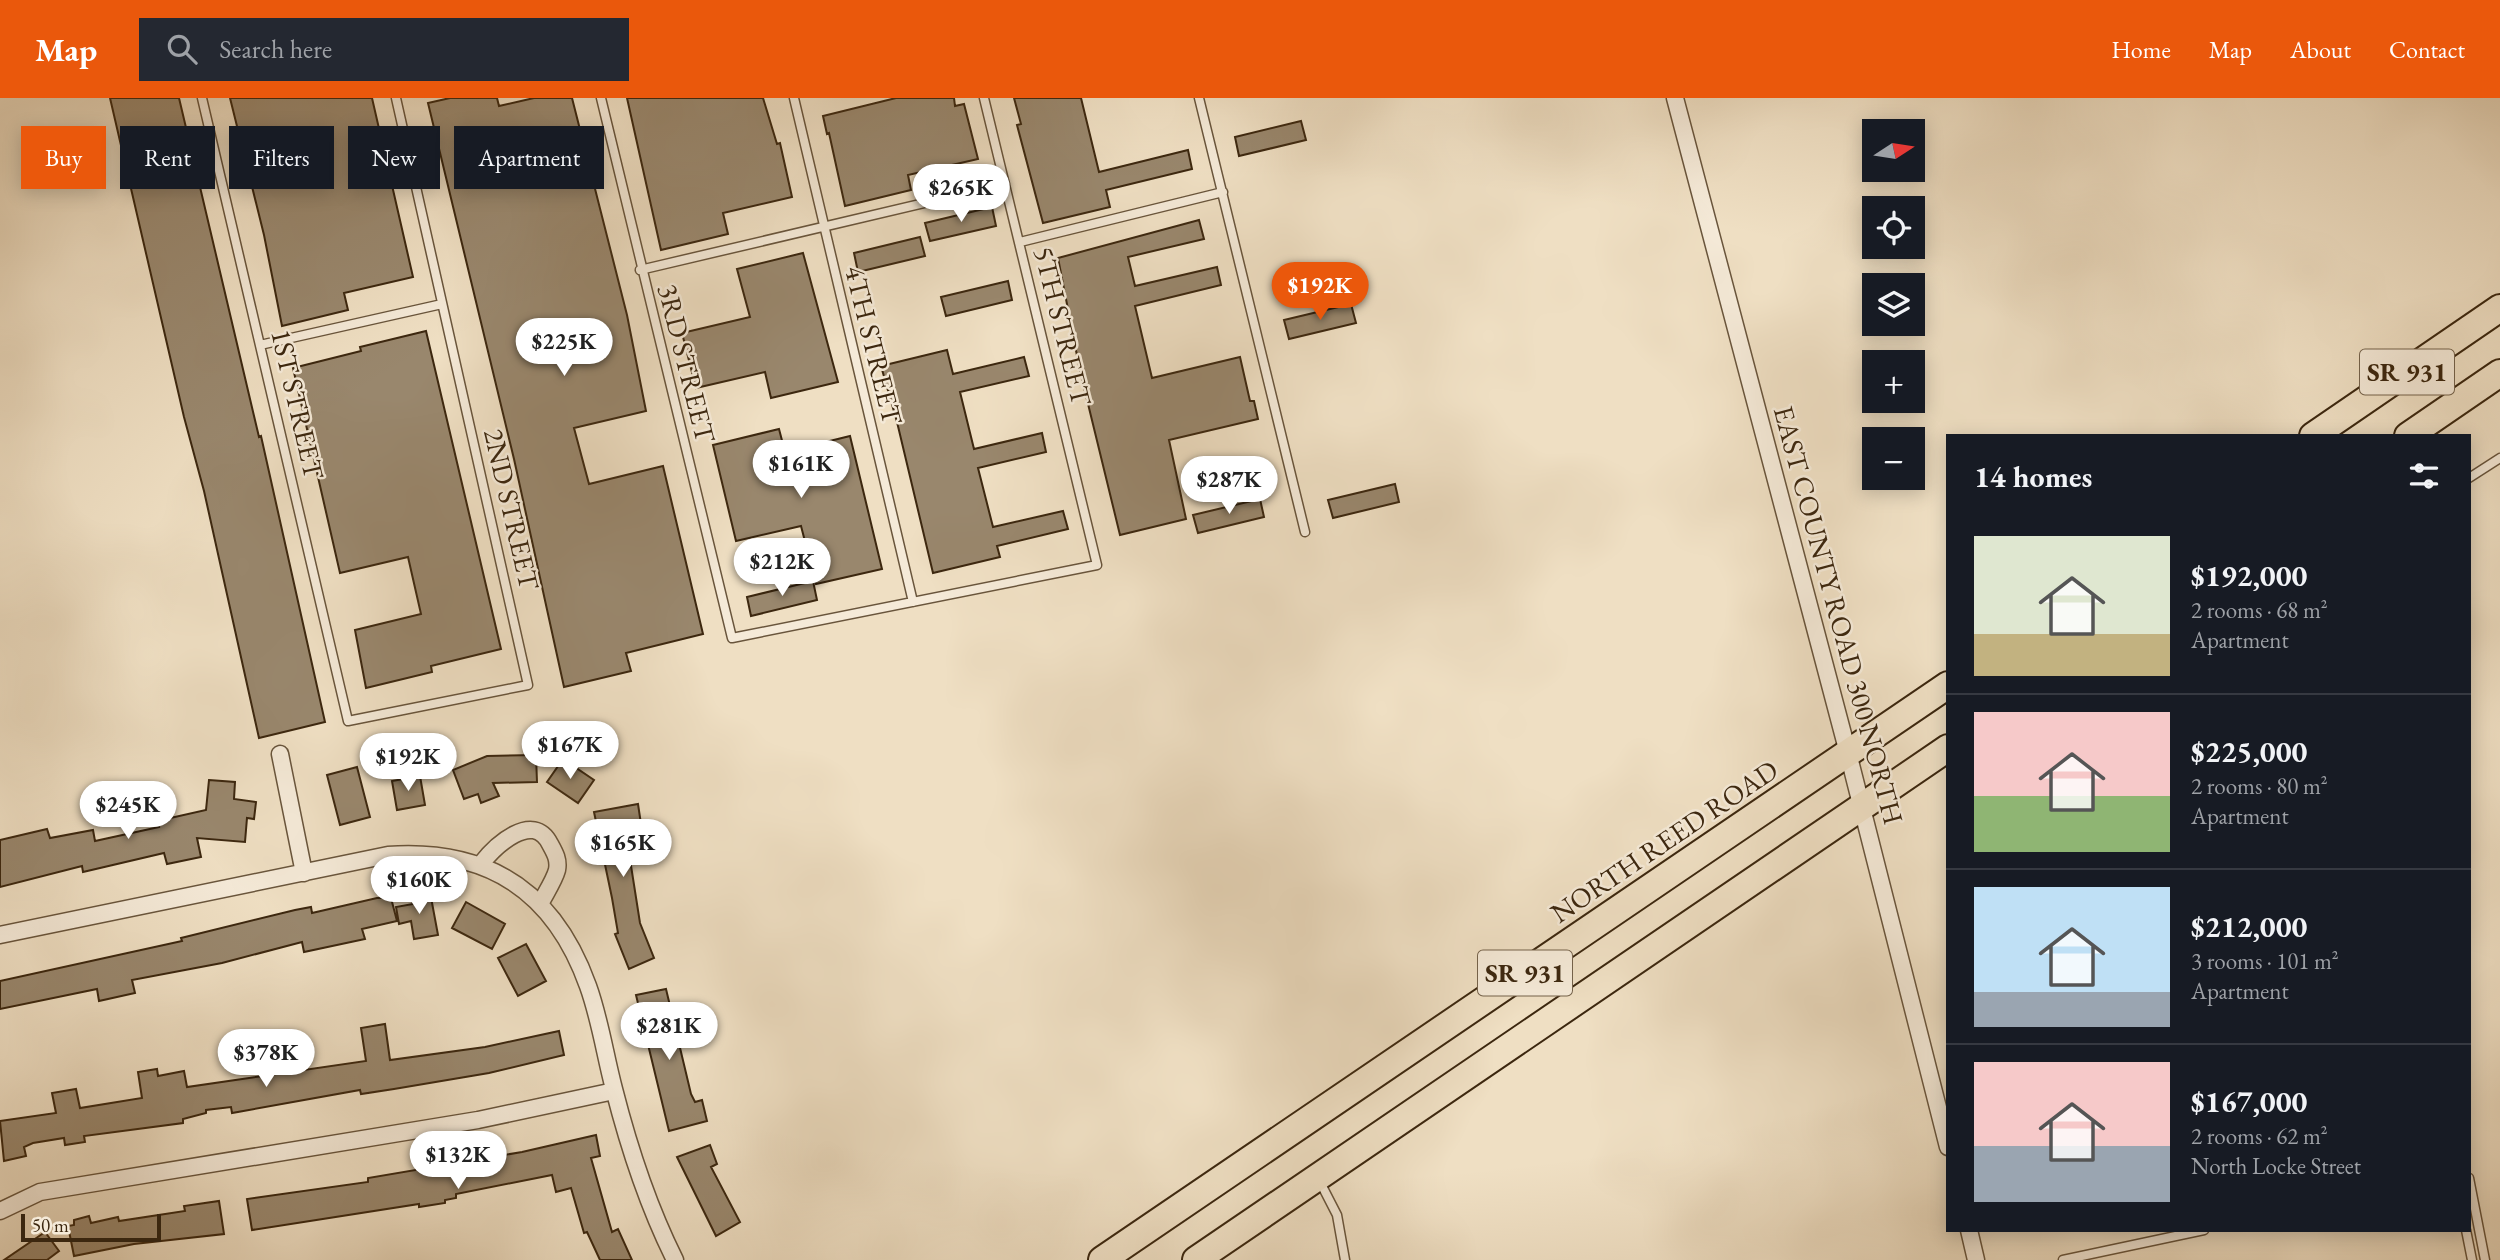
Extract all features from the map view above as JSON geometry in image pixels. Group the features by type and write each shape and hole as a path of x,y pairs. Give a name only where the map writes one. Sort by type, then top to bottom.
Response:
{"main road":[{"name":"SR 931","path":"2316,434 2500,308"},
{"name":"SR 931","path":"2411,434 2500,373"},
{"name":"NORTH REED ROAD","path":"1102,1260 1946,686"},
{"name":"SR 931","path":"1196,1260 1946,749"}],"street":[{"name":"EAST COUNTY ROAD 300 NORTH","path":"1675,98 1848,753 1946,1139"},
{"path":"280,754 304,873"},
{"path":"481,864 497,844 523,830 536,831 547,837 557,858 556,870 540,904"},
{"path":"0,935 388,855 416,853 481,864 507,877 540,904 568,937 589,987 614,1091 648,1203 675,1260"},
{"path":"0,1211 40,1192 478,1120 614,1091"},
{"path":"1969,1232 1976,1260"}],"lane":[{"name":"1ST STREET","path":"202,98 348,721"},
{"name":"2ND STREET","path":"348,721 528,685 396,98"},
{"name":"3RD STREET","path":"601,98 640,270 732,638 913,602"},
{"name":"4TH STREET","path":"794,98 822,228 913,602"},
{"name":"5TH STREET","path":"913,602 1097,565 984,98"},
{"path":"1199,98 1305,531"},
{"path":"640,270 1005,184"},
{"path":"1020,242 1223,192"},
{"path":"260,345 442,304"},
{"path":"2471,477 2500,458"},
{"path":"1317,1177 1337,1215 1345,1260"},
{"path":"2471,1188 2485,1260"},
{"path":"2063,1260 2195,1232"},
{"path":"2466,1232 2472,1260"}],"building":[{"path":"110,98 179,98 186,126 120,126 120,141"},
{"path":"230,98 372,98 378,126 348,126 348,189 393,189 413,277 344,293 348,310 282,326 253,189 334,189 334,126 237,126"},
{"path":"450,98 497,98 499,106 534,98 572,98 579,126 454,126 454,189 595,189 627,315 646,411 574,428 589,484 663,466 703,634 626,653 631,671 564,687 514,459 440,153 440,126 434,126 428,103"},
{"path":"627,98 763,98 777,144 780,143 792,197 723,213 728,234 661,250"},
{"path":"896,98 954,98 955,106 964,104 978,159 908,175 911,190 845,206 823,116"},
{"path":"1014,98 1081,98 1099,172 1188,150 1192,169 1106,190 1110,207 1043,223 1017,125 1021,124"},
{"path":"1301,121 1306,140 1239,156 1235,137"},
{"path":"131,189 200,189 259,437 261,436 325,722 259,738 204,491"},
{"path":"992,207 996,226 930,241 925,223"},
{"path":"1199,220 1204,239 1128,257 1135,286 1217,267 1221,285 1135,306 1152,378 1240,357 1250,401 1254,401 1258,419 1169,440 1186,519 1120,535 1080,371 1058,258"},
{"path":"920,237 925,256 858,272 854,253"},
{"path":"803,253 838,382 771,398 765,372 696,388 682,333 750,317 737,269"},
{"path":"1008,281 1012,300 946,316 941,297"},
{"path":"1351,304 1356,323 1289,339 1284,320"},
{"path":"426,331 501,649 431,666 432,672 366,688 355,630 421,614 408,557 340,573 293,368 361,351 360,347"},
{"path":"947,350 953,374 1024,357 1029,376 960,392 974,449 1042,433 1046,452 978,468 993,527 1063,511 1068,529 997,546 1000,557 933,573 881,366"},
{"path":"779,429 785,452 850,436 882,569 816,584 801,526 736,541 713,445"},
{"path":"1395,484 1399,502 1333,518 1328,500"},
{"path":"1260,499 1264,517 1198,533 1193,515"},
{"path":"813,581 817,600 751,616 747,597"},
{"path":"536,755 537,782 493,783 499,796 481,803 478,794 464,799 453,770 487,756"},
{"path":"563,759 594,780 578,803 547,782"},
{"path":"357,767 370,817 340,825 327,775"},
{"path":"420,776 425,805 397,810 392,781"},
{"path":"209,780 235,782 234,799 256,802 254,819 247,818 245,842 197,838 201,857 167,864 164,853 83,872 82,866 0,887 0,840 47,829 50,838 93,830 95,841 159,827 157,821 206,810"},
{"path":"638,804 641,824 634,825 639,851 629,853 640,923 654,958 629,969 615,934 618,933 612,898 594,812"},
{"path":"430,892 438,935 414,939 411,921 399,924 396,907 413,904 411,895"},
{"path":"377,898 391,898 397,921 362,929 365,939 304,952 302,942 222,963 132,980 135,993 99,1001 97,989 0,1009 0,981 182,941 181,938 295,910 311,907 312,913"},
{"path":"466,902 505,924 492,949 452,928"},
{"path":"526,944 546,981 518,996 498,958"},
{"path":"666,989 691,1094 695,1102 702,1100 707,1121 669,1131 636,995"},
{"path":"385,1024 390,1060 485,1047 559,1031 564,1055 489,1073 394,1089 361,1094 360,1090 232,1113 231,1107 206,1110 206,1113 183,1119 183,1123 84,1136 85,1142 65,1145 64,1138 33,1143 24,1147 26,1156 4,1161 0,1121 56,1113 52,1093 76,1089 80,1108 142,1098 138,1072 157,1069 158,1076 184,1071 187,1087 366,1061 361,1028"},
{"path":"596,1135 600,1156 591,1158 612,1232 618,1229 632,1260 600,1260 587,1232 584,1233 571,1188 556,1192 552,1175 456,1194 456,1198 445,1200 445,1203 419,1207 419,1204 252,1230 247,1199 368,1182 368,1178 522,1152"},
{"path":"710,1145 717,1164 711,1167 740,1222 716,1236 677,1157"},
{"path":"219,1201 224,1234 134,1244 74,1256 68,1226 74,1225 74,1220 89,1216 91,1223 118,1217 119,1221 185,1211 184,1206"},
{"path":"45,1232 59,1251 47,1260 4,1260"}]}
